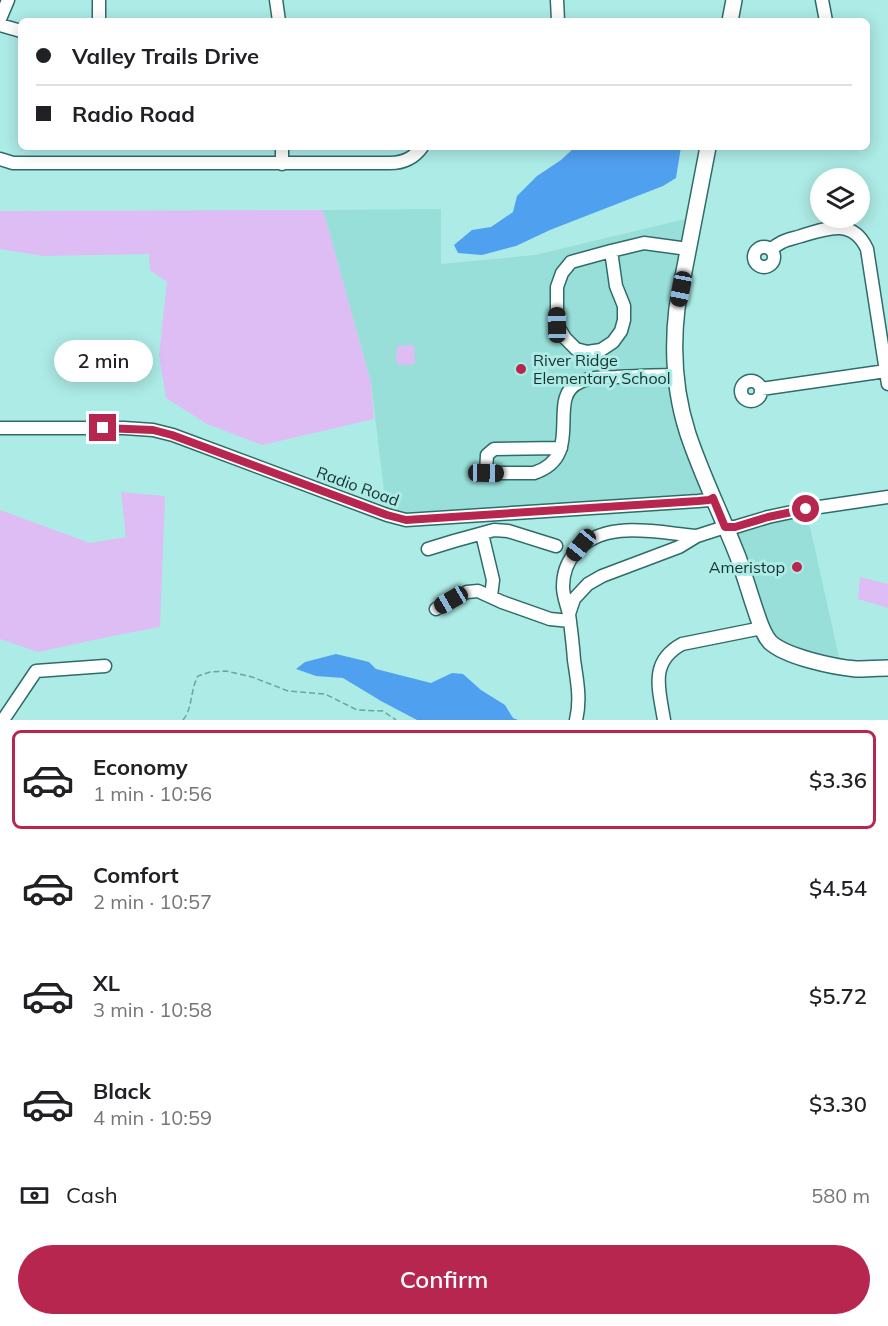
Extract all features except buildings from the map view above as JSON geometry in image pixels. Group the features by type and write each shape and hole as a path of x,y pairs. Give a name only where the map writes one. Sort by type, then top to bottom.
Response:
{"main road":[{"path":"731,18 734,0"},
{"path":"707,150 675,329 678,395 688,434 738,557 762,628 771,643 793,655 837,666 858,669 888,668"}],"street":[{"path":"0,19 8,0"},
{"path":"99,0 99,18"},
{"path":"276,0 279,18"},
{"path":"557,0 558,18"},
{"path":"822,0 825,18"},
{"path":"0,25 18,30"},
{"path":"282,150 282,164"},
{"path":"0,159 13,163 398,163 412,157 419,150"},
{"path":"761,389 887,377 867,249 862,239 849,229 827,228 778,243 771,250"},
{"path":"611,251 616,286 624,306 621,331 613,342 601,350 587,352 576,349 557,325 557,287 562,273 571,262 611,251 644,243 688,249"},
{"path":"561,448 494,449 487,455 486,473 534,473 553,462 561,448 564,439 565,399 578,382 602,377 676,375"},
{"name":"Radio Road","path":"0,428 153,430 406,520 698,501 713,498"},
{"path":"569,618 574,599 588,584 602,576 679,547 697,536 725,527 735,527 806,509 888,497"},
{"path":"428,549 494,530 508,531 556,546"},
{"path":"576,720 579,693 563,590 564,574 570,559 581,545 596,536 611,531 627,530 697,536"},
{"path":"482,534 493,580 491,596"},
{"path":"436,609 467,592 478,591 550,619 569,618"},
{"path":"664,720 658,674 663,660 673,649 691,641 762,628"},
{"path":"3,720 36,671 105,666"}],"path":[{"path":"183,720 188,714 193,684 198,676 210,672 226,671 252,677 288,692 325,694 357,710 383,711 396,720"}],"shaded area":[{"name":"River Ridge Elementary School","path":"441,209 441,264 535,255 694,217 675,363 713,498 387,515 371,383 323,210"},
{"path":"323,210 371,383 374,419 262,445 207,424 166,398 159,355 167,282 150,270 149,254 43,256 0,249 0,211"},
{"path":"414,345 415,364 398,365 397,346"},
{"path":"121,492 165,496 160,627 38,652 0,639 0,510 90,543 126,537"},
{"path":"806,509 839,657 837,666 777,647 738,557 735,527"},
{"path":"860,577 888,584 888,608 858,599"}],"water":[{"path":"572,150 681,150 676,178 663,186 550,230 516,246 482,255 458,253 454,245 472,230 491,227 513,212 517,196 537,176"},
{"path":"336,654 369,662 376,669 431,683 452,673 463,674 481,690 505,705 513,718 518,720 417,720 343,678 316,676 296,669 305,662"}],"place":[{"name":"River Ridge Elementary School","path":"521,369"},
{"name":"Ameristop","path":"797,567"}],"route":[{"path":"103,428 153,430 172,435 406,520 698,501 713,498 725,527 735,527 806,509"}]}
